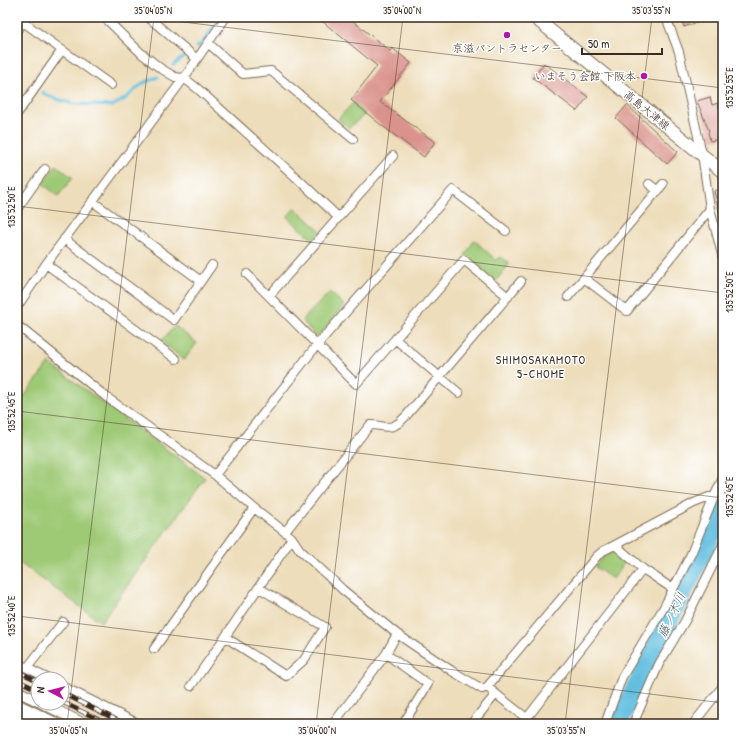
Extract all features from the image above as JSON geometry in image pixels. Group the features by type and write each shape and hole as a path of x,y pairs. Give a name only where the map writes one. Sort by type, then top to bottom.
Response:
{"highway":[{"path":"17,707 44,715"}],"main road":[{"name":"高島大津線","path":"534,17 723,172"}],"street":[{"path":"104,17 141,53 160,68 175,76 184,78 299,180 338,217"},
{"path":"148,17 197,59"},
{"path":"17,307 64,239 184,78 226,17"},
{"path":"666,17 679,52 702,154 710,209 723,258"},
{"path":"17,30 23,22 111,85"},
{"path":"208,43 243,74 272,71 353,139"},
{"path":"17,114 62,50"},
{"path":"269,296 392,156"},
{"path":"17,209 45,168"},
{"path":"649,184 658,191"},
{"path":"568,297 663,184"},
{"path":"215,475 317,344 453,190 506,231"},
{"path":"92,201 201,281"},
{"path":"584,278 627,311 710,209"},
{"path":"64,239 174,320 212,265"},
{"path":"247,274 356,384 464,260 508,297"},
{"path":"46,264 176,359"},
{"path":"285,532 370,425 376,424 386,427 393,426 406,416 521,281"},
{"path":"17,325 105,396 215,475 292,538 300,550 338,585 397,634 482,689 487,687 597,556 603,551 694,503 708,497 714,497"},
{"path":"395,339 459,393"},
{"path":"605,724 622,677 673,590 691,554 722,481"},
{"path":"154,650 254,508"},
{"path":"191,686 226,638 292,538"},
{"path":"615,545 642,569 673,590"},
{"path":"633,724 659,664 685,621 723,545"},
{"path":"527,718 642,569"},
{"path":"226,638 286,676 304,660 325,627 259,588"},
{"path":"27,668 63,622"},
{"path":"333,724 386,654 397,634"},
{"path":"386,654 428,684 403,724"},
{"path":"17,663 33,671"},
{"path":"693,724 723,686"},
{"path":"487,687 534,724"},
{"path":"70,690 139,724"},
{"path":"17,691 30,697"},
{"path":"471,724 496,694"},
{"path":"44,715 84,724"}],"green space":[{"path":"353,103 365,114 349,128 338,119"},
{"path":"56,165 73,178 58,196 43,184"},
{"path":"295,208 321,231 313,240 287,217"},
{"path":"474,240 496,260 501,257 510,263 496,281 465,256"},
{"path":"330,292 344,305 317,338 302,320"},
{"path":"175,326 197,343 184,360 161,341"},
{"path":"49,363 205,478 101,622 17,561 17,406"},
{"path":"615,548 627,559 613,579 595,567 605,554"}],"building":[{"path":"317,17 348,17 390,51 392,48 411,63 380,102 435,142 424,157 381,125 351,100 377,66"},
{"path":"681,17 709,17 709,18 684,27"},
{"path":"544,63 588,97 577,111 533,78"},
{"path":"710,97 712,105 718,103 723,119 723,138 710,141 709,131 697,101"},
{"path":"627,105 678,152 667,164 616,118"},
{"path":"723,188 723,215 720,215 714,191"}],"waterway":[{"path":"197,47 202,43 220,17"},
{"path":"173,65 186,55"},
{"path":"42,92 50,97 74,104 112,106 125,99 143,83 158,77"},
{"name":"藤ノ木川","path":"619,724 622,715 713,532 723,506"}],"railway":[{"path":"17,671 30,677"},
{"path":"17,680 30,686"},
{"path":"70,697 125,724"},
{"path":"70,706 108,724"}],"place":[{"name":"京滋バントラセンター","path":"507,35"},
{"name":"いまそう会館 下阪本","path":"644,76"}],"district":[{"name":"SHIMOSAKAMOTO 5-CHOME","path":"541,367"}]}
